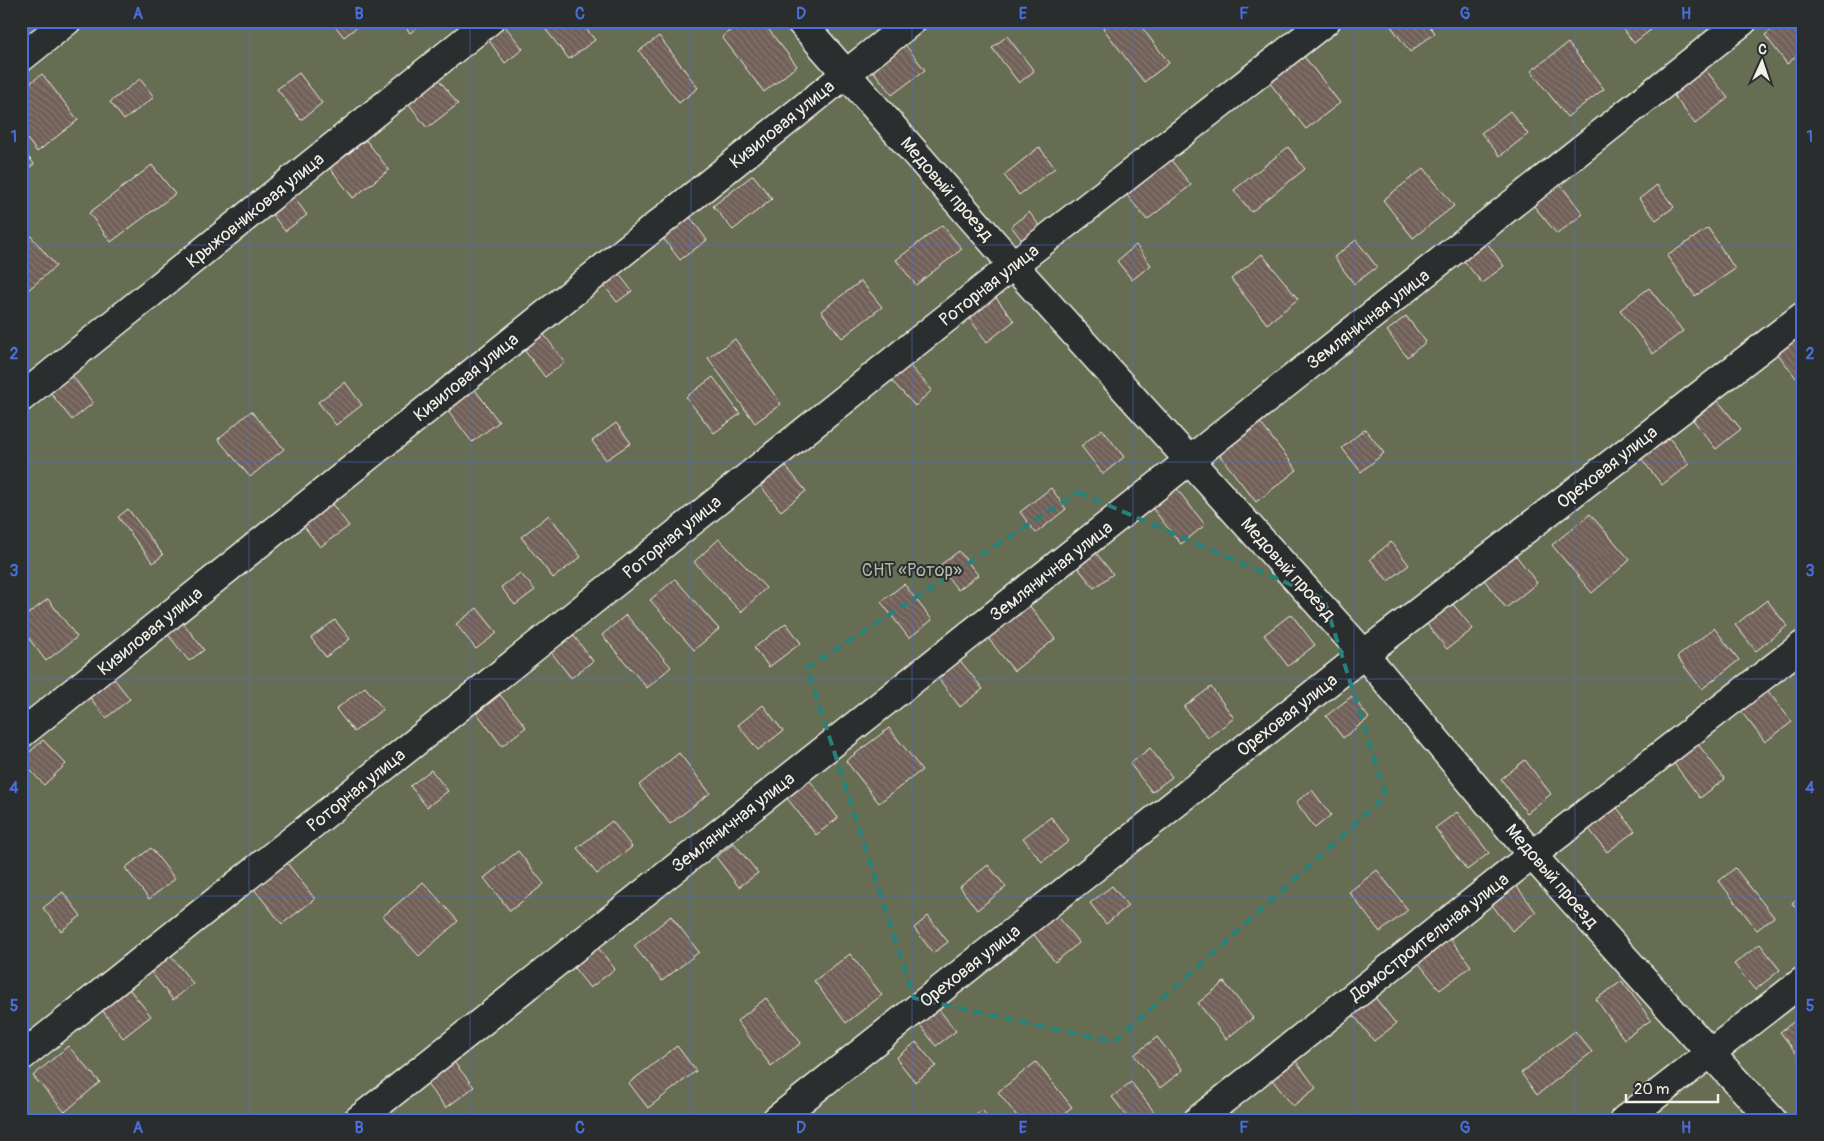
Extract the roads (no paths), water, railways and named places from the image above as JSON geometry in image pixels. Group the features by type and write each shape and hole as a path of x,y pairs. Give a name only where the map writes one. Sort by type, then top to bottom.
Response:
{"street":[{"path":"21,58 67,21"},
{"name":"Крыжовниковая улица","path":"21,398 489,21"},
{"name":"Медовый проезд","path":"800,21 1013,265 1364,654 1532,855 1772,1120"},
{"name":"Кизиловая улица","path":"21,734 912,21"},
{"name":"Роторная улица","path":"21,1058 1013,265 1326,21"},
{"name":"Земляничная улица","path":"358,1120 1743,21"},
{"name":"Ореховая улица","path":"776,1120 1364,654 1803,316"},
{"name":"Домостроительная улица","path":"1198,1120 1532,855 1803,645"},
{"path":"1624,1120 1803,981"}],"park label":[{"name":"СНТ «Ротор»","path":"912,570"}]}
